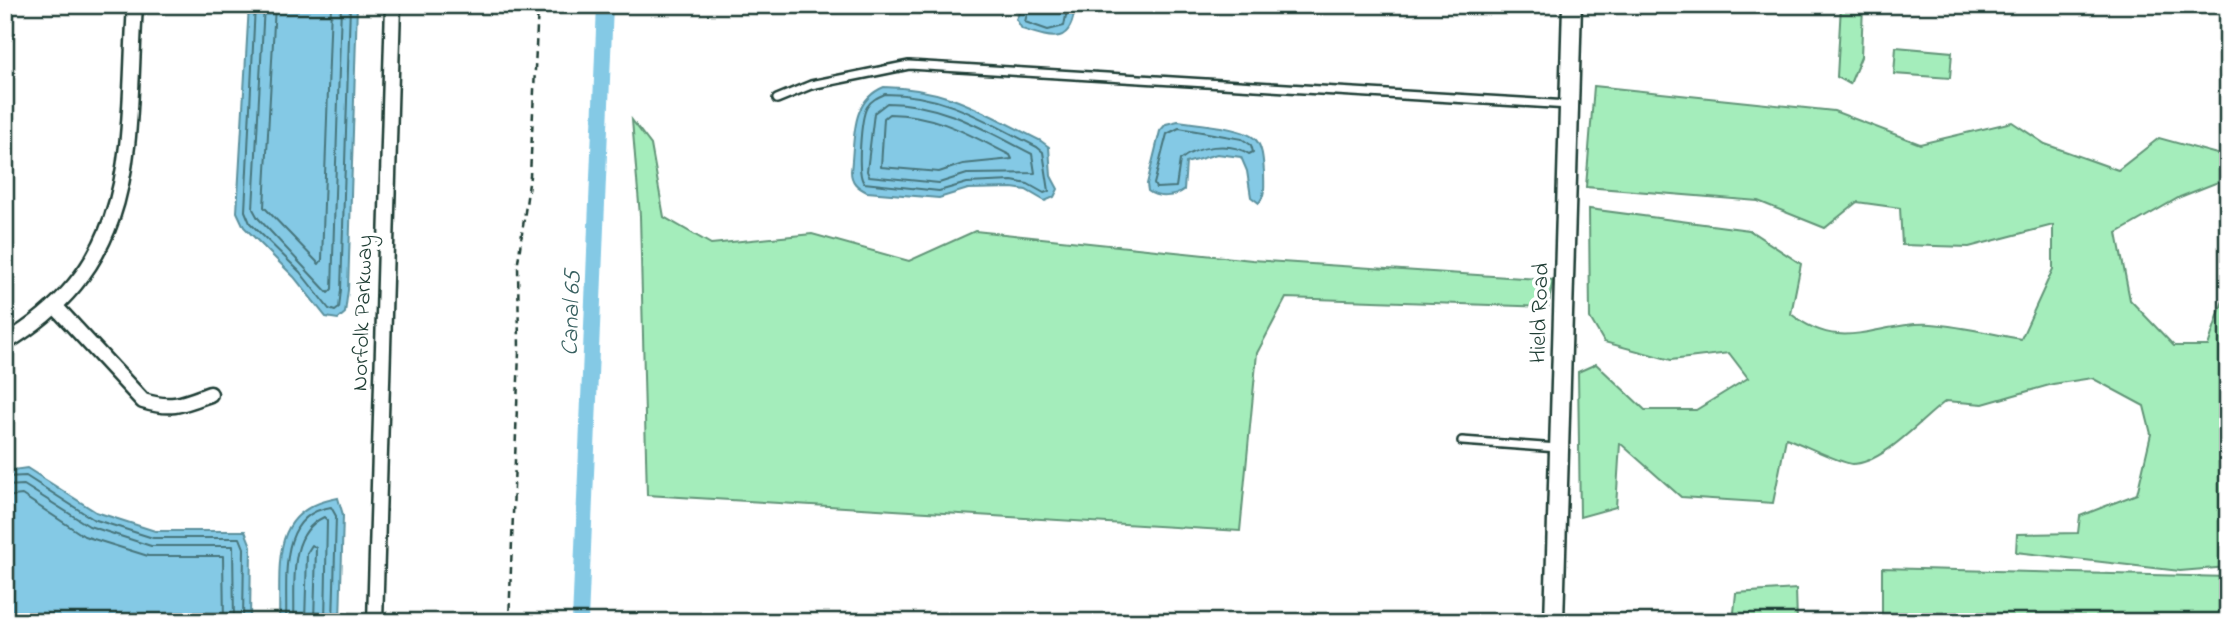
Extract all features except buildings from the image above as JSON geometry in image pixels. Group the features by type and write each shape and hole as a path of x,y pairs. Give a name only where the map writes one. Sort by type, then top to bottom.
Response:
{"street":[{"path":"5,343 34,326 91,267 117,211 124,164 135,5"},
{"name":"Norfolk Parkway","path":"375,622 393,5"},
{"name":"Hield Road","path":"1553,622 1572,5"},
{"path":"55,306 100,358 144,401 164,407 180,406 211,394"}],"lane":[{"path":"777,99 810,85 909,65 1569,105"},
{"path":"1462,441 1559,448"}],"path":[{"path":"509,622 519,352 518,262 530,176 538,5"}],"green space":[{"path":"1841,5 1863,5 1861,57 1850,84 1837,77"},
{"path":"1896,47 1952,52 1950,78 1894,74"},
{"path":"1594,86 1834,111 1920,144 2012,122 2045,144 2118,170 2159,138 2228,157 2228,182 2223,180 2180,197 2117,233 2130,300 2174,346 2208,346 2228,285 2228,567 2180,571 2016,552 2017,534 2078,533 2080,516 2137,494 2151,434 2144,406 2092,378 2053,384 1983,404 1946,401 1889,449 1864,462 1846,463 1786,438 1773,503 1681,497 1620,443 1616,507 1580,517 1578,372 1596,364 1645,410 1696,410 1748,378 1729,353 1671,360 1604,342 1590,318 1589,209 1749,230 1801,264 1791,314 1810,326 1827,332 1860,333 1912,324 1931,324 2021,339 2053,269 2053,225 1969,247 1902,245 1900,208 1857,202 1825,228 1758,201 1586,187"},
{"path":"632,120 651,145 664,217 711,244 812,234 909,261 975,231 1252,260 1553,280 1548,307 1286,298 1257,353 1240,531 647,495 640,216"},
{"path":"1882,568 2228,577 2228,622 1882,622"},
{"path":"1796,589 1797,622 1733,622 1736,593"}],"water":[{"path":"5,5 13,5 5,137"},
{"path":"249,5 357,5 348,290 345,313 338,319 326,317 294,277 244,227 237,212"},
{"path":"771,5 867,5 834,13 806,12"},
{"path":"1023,5 1075,5 1070,27 1065,33 1052,37 1022,29 1016,19"},
{"path":"884,87 907,88 947,97 1041,141 1049,147 1051,176 1058,189 1054,197 1045,201 1026,190 1012,188 968,189 939,198 867,192 860,188 851,175 856,122 865,101"},
{"path":"1178,121 1231,129 1256,140 1261,151 1264,172 1264,192 1259,203 1251,197 1247,171 1241,157 1217,154 1186,163 1184,190 1171,196 1161,196 1148,191 1147,184 1160,131 1166,124"},
{"path":"27,468 96,512 155,531 245,531 251,546 250,622 5,622 5,471"},
{"path":"338,498 343,515 340,622 279,622 280,561 289,527 300,514 315,504"}],"waterway":[{"name":"Canal 65","path":"580,622 605,5"}]}
